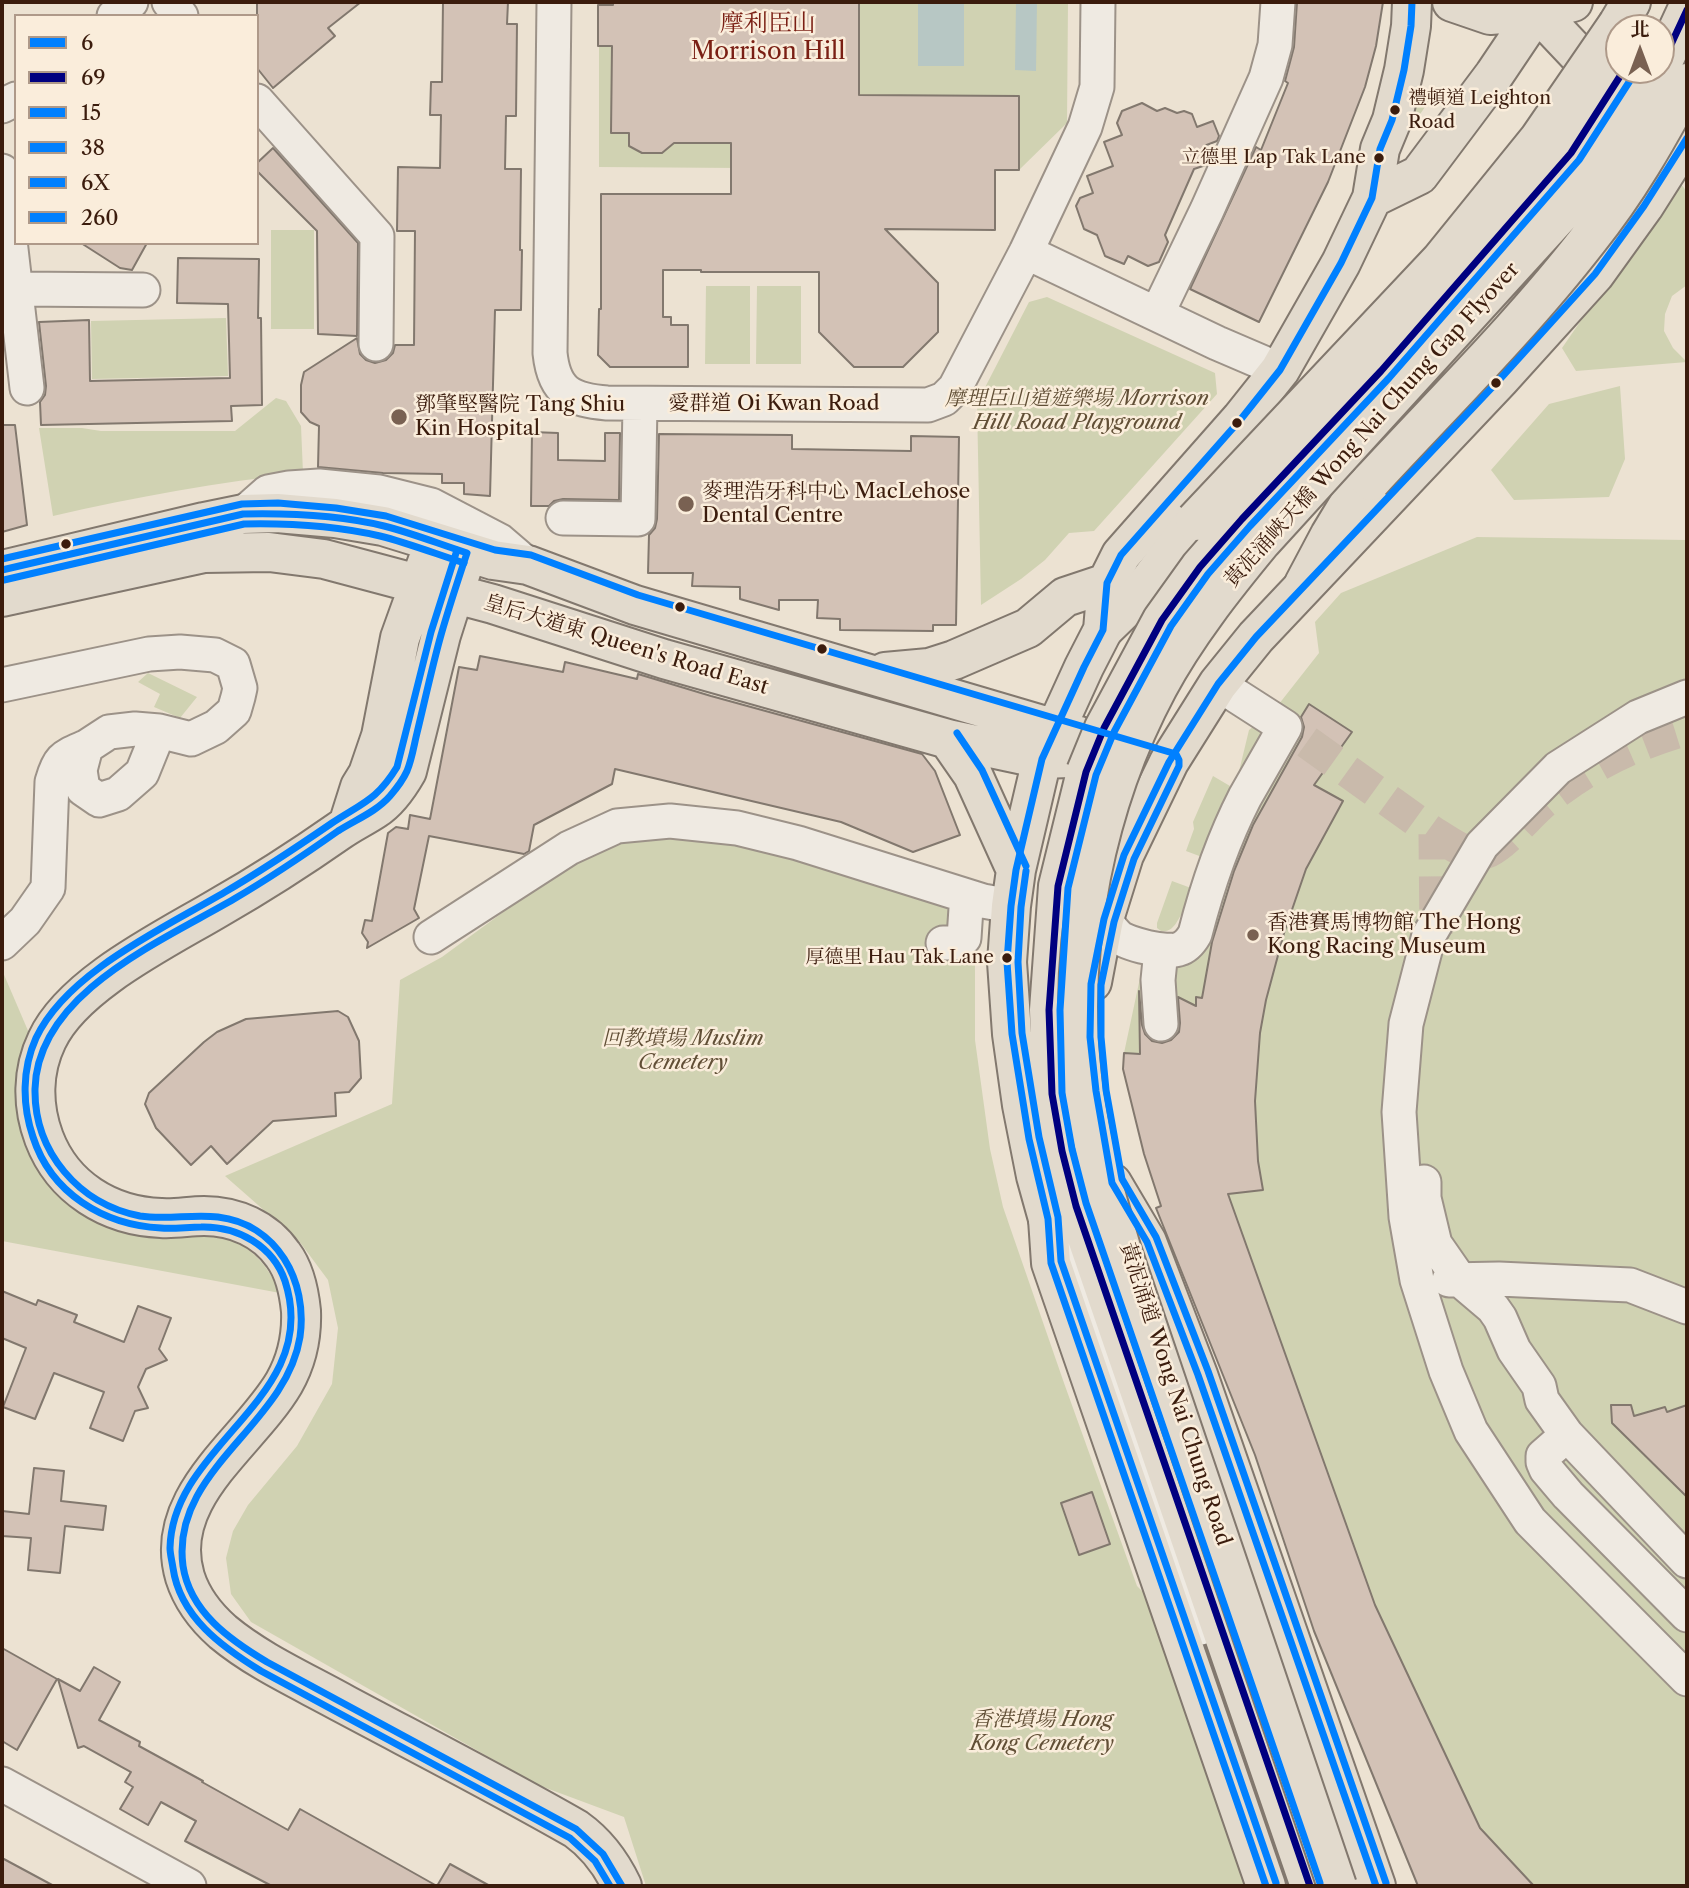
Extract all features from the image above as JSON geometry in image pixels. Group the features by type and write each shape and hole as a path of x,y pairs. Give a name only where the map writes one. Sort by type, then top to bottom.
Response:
{"main road":[{"path":"1103,630 1107,583 1121,555 1241,419 1280,370 1341,263 1372,198 1380,149 1392,120 1404,70 1412,2"},
{"path":"1452,2 1490,15 1546,4"},
{"path":"1372,198 1419,175 1546,4"},
{"path":"1546,4 1605,67"},
{"name":"黃泥涌峽天橋 Wong Nai Chung Gap Flyover","path":"1675,36 1687,10"},
{"path":"1266,1886 1051,1263 1048,1219 1036,1176 1012,1034 1007,962 1014,888 1049,744 1103,630 1139,595 1195,521 1441,260 1539,139 1576,88 1642,13"},
{"path":"1130,751 1180,660 1243,571 1277,529 1538,244 1687,62"},
{"path":"1581,191 1593,163 1596,148 1596,127 1589,89 1605,69"},
{"name":"黃泥涌峽天橋 Wong Nai Chung Gap Flyover","path":"1308,1886 1076,1206 1062,1151 1052,1094 1049,1010 1058,886 1086,772 1104,728 1162,620 1200,567 1381,372 1571,153 1605,70"},
{"path":"1304,584 1350,502 1528,312 1582,248 1621,195 1664,127 1687,83"},
{"path":"1304,584 1380,508 1595,274 1686,145 1621,84"},
{"name":"黃泥涌峽天橋 Wong Nai Chung Gap Flyover","path":"1337,1886 1126,1265 1098,1164 1084,1086 1079,1030 1078,986 1087,900 1096,854 1122,771 1158,687 1180,650 1226,585 1262,541 1562,212 1607,157 1652,84"},
{"path":"1277,529 1350,502"},
{"name":"皇后大道東 Queen's Road East","path":"2,570 243,514 277,513 335,518 383,526 493,560 528,565 635,605 865,674 1049,744"},
{"path":"451,547 437,588 441,635 407,771 398,787 379,807 291,865 124,965 74,1003 47,1037 38,1064 35,1098 46,1145 64,1173 86,1194 112,1208 141,1216 215,1216 243,1223 272,1242 287,1262 297,1283 300,1332 298,1348 285,1381 276,1396 199,1491 184,1525 181,1546 184,1573 189,1588 203,1610 231,1637 285,1671 576,1829 603,1855 622,1886"},
{"name":"皇后大道東 Queen's Road East","path":"2,597 204,552 269,552 324,559 493,604 674,662 948,739 1130,751 1168,762"},
{"path":"865,674 929,668 954,660 1028,628 1065,597 1107,583"},
{"name":"黃泥涌道 Wong Nai Chung Road","path":"1112,1183 1096,1091 1090,1037 1091,984 1104,919 1124,855 1168,762 1218,684 1304,584"},
{"path":"948,739 973,775 1014,888"},
{"path":"1112,1183 1147,1242 1198,1375 1376,1886"}],"street":[{"path":"116,14 131,2"},
{"name":"愛群道 Oi Kwan Road","path":"554,2 550,353 551,367 557,381 569,394 585,401 640,404 928,405 944,399 956,388 1026,252 1085,127 1097,87 1098,2"},
{"path":"1157,314 1266,79 1275,45 1278,2"},
{"path":"262,118 377,236 376,344"},
{"path":"2,171 9,290 27,388"},
{"path":"1026,252 1257,362 1280,370"},
{"path":"9,290 143,290"},
{"path":"564,518 638,519 640,404"},
{"path":"243,514 268,492 289,488 319,486 379,492 409,486 431,505 500,541 528,565"},
{"path":"2,685 149,654 180,652 215,654 233,664 240,688 234,711 216,727 191,739 159,731 135,729 110,732 64,757 56,767 52,782 48,888 25,921 2,943"},
{"path":"1104,919 1120,939 1161,950 1179,950 1191,942 1221,851 1244,799 1296,735 1218,684"},
{"path":"1687,697 1638,717 1558,768 1482,845 1429,935 1406,1024 1399,1112 1406,1217 1417,1280 1446,1371 1471,1431 1530,1521 1687,1679"},
{"path":"86,747 80,770 83,789 99,800 118,794 142,773 159,731"},
{"path":"431,937 569,848 617,826 670,821 737,828 798,843 969,897 1014,888"},
{"path":"943,943 957,943 964,937 965,908 969,897"},
{"path":"1436,944 1435,968 1419,1022 1424,1198 1435,1244 1460,1280 1493,1308 1500,1318 1514,1350 1539,1386 1542,1400 1567,1435 1687,1561"},
{"path":"1161,950 1158,980 1161,1024"},
{"name":"黃泥涌道 Wong Nai Chung Road","path":"1112,1183 1126,1248 1293,1743 1318,1802 1370,1886"},
{"path":"1048,1219 1071,1257 1266,1810 1308,1886"},
{"path":"1417,1280 1499,1279 1630,1285 1687,1307"},
{"path":"1567,1435 1544,1456 1546,1469 1568,1495 1687,1615"},
{"path":"2,1784 189,1886"}],"green space":[{"path":"599,2 1068,2 1067,123 1019,170 599,167"},
{"path":"1418,85 1434,94 1405,136"},
{"path":"1678,180 1687,192 1687,285 1672,296 1665,314 1664,331 1673,348 1687,362 1576,371 1562,348"},
{"path":"271,230 314,230 314,329 271,329"},
{"path":"706,286 750,286 750,364 705,364"},
{"path":"757,286 801,286 801,364 756,364"},
{"name":"摩理臣山道遊樂場 Morrison Hill Road Playground","path":"1047,297 1215,373 1217,394 1094,531 1069,533 1045,560 981,605 977,403 1029,302"},
{"path":"226,318 228,376 92,379 91,321"},
{"path":"1620,386 1625,459 1609,497 1514,500 1491,470 1549,404"},
{"path":"276,398 286,401 301,426 303,473 177,491 53,516 39,428 235,431"},
{"path":"1477,537 1687,540 1687,1886 1422,1886 1314,1631 1255,1455 1144,1154 1123,1069 1140,978 1171,978 1183,912 1169,930 1161,931 1157,928 1157,923 1172,881 1191,888 1202,857 1186,851 1194,829 1193,822 1213,776 1230,786 1226,802 1235,788 1249,730 1275,709 1319,653 1315,622 1341,593"},
{"path":"148,673 197,697 180,718 154,707 160,694 138,682"},
{"path":"630,833 749,842 979,912 975,960 975,1040 990,1149 1003,1207 1137,1586 1162,1611 1260,1886 646,1886 624,1817 538,1785 251,1622 231,1594 226,1558 233,1531 248,1505 297,1446 332,1384 338,1328 328,1280 299,1241 225,1176 392,1104 400,980 442,957 570,863"},
{"path":"2,970 29,1033 40,1163 235,1240 262,1263 280,1293 2,1241"}],"shaded area":[{"path":"918,2 964,2 964,66 918,66"},
{"path":"1016,2 1037,2 1036,71 1015,70"}],"building":[{"path":"257,2 361,2 328,28 335,36 273,88 259,70"},
{"path":"443,2 508,2 507,24 517,24 516,116 506,116 505,169 521,169 521,310 495,310 490,496 464,494 464,483 442,483 442,474 383,473 318,467 319,426 310,422 301,412 304,372 357,338 360,354 375,363 386,360 393,353 395,345 414,345 415,231 397,231 398,167 440,168 441,115 430,115 431,82 442,82"},
{"path":"613,2 859,2 859,95 1019,96 1019,170 995,170 995,230 885,229 938,283 938,332 903,367 854,367 819,332 819,272 663,270 663,317 671,317 671,325 688,325 688,367 610,367 598,355 601,309 601,194 731,194 731,143 674,143 662,153 642,153 629,146 629,133 611,133 612,46 598,46 598,5 613,5"},
{"path":"1297,2 1383,2 1376,46 1365,87 1328,182 1259,322 1190,289 1256,147 1261,150 1288,83 1285,81 1294,47"},
{"path":"1142,103 1157,111 1165,108 1177,113 1184,111 1192,114 1197,127 1213,121 1219,136 1217,141 1204,146 1209,159 1206,165 1194,169 1165,235 1168,242 1159,262 1148,266 1128,256 1124,264 1105,256 1097,235 1084,229 1076,206 1080,198 1093,193 1087,176 1113,166 1104,142 1122,135 1117,123 1122,111"},
{"path":"273,148 358,243 357,336 318,334 317,231 259,173 259,161"},
{"path":"84,245 146,245 132,270 120,268"},
{"path":"178,258 259,259 258,318 261,318 262,405 231,406 232,421 41,425 40,402 45,395 46,386 39,322 89,320 90,381 230,378 228,304 177,303"},
{"path":"2,425 15,425 27,525 2,532"},
{"path":"532,432 558,433 558,460 605,461 605,433 620,433 619,500 563,499 554,501 549,506 531,506"},
{"path":"659,434 792,435 792,449 911,451 911,436 959,437 956,625 933,625 933,631 840,630 840,619 817,618 818,600 779,600 779,610 740,599 740,587 692,586 693,573 648,573 649,535 655,528 657,519"},
{"path":"480,656 563,672 565,662 637,679 638,674 922,754 935,771 960,835 913,852 841,822 615,769 612,784 534,825 529,851 524,854 429,836 414,909 419,918 367,948 368,942 362,933 365,920 372,921 388,833 396,827 408,829 410,815 430,819 459,667 477,670"},
{"path":"1309,704 1352,732 1314,785 1343,801 1306,869 1284,933 1266,1000 1260,1033 1255,1101 1258,1161 1263,1190 1228,1194 1375,1605 1480,1828 1534,1886 1418,1886 1314,1631 1255,1455 1156,1208 1161,1206 1144,1154 1123,1069 1124,1053 1140,1054 1139,991 1145,1034 1152,1041 1162,1043 1171,1040 1179,1032 1178,997 1196,1006 1196,997 1202,998 1212,942 1234,871 1253,825 1302,737 1304,727 1301,717"},
{"path":"338,1011 348,1017 359,1041 361,1078 349,1092 335,1093 336,1116 273,1121 227,1164 211,1146 191,1165 156,1128 145,1104 149,1093 217,1032 246,1019"},
{"path":"2,1291 36,1305 38,1300 77,1315 74,1322 124,1342 138,1306 171,1318 159,1349 167,1360 146,1369 138,1387 148,1408 135,1411 123,1441 90,1428 104,1392 54,1373 35,1419 3,1407 26,1348 2,1338"},
{"path":"1611,1405 1631,1405 1634,1416 1665,1407 1667,1412 1687,1405 1687,1497 1612,1423"},
{"path":"34,1468 64,1471 61,1501 106,1506 103,1530 65,1526 60,1573 28,1570 31,1538 2,1536 2,1511 29,1514"},
{"path":"1092,1492 1110,1544 1079,1555 1061,1503"},
{"path":"2,1648 57,1679 17,1750 2,1741"},
{"path":"94,1667 120,1682 99,1720 140,1742 139,1746 288,1830 300,1809 437,1886 272,1886 185,1841 196,1821 161,1802 148,1825 120,1809 133,1787 125,1782 131,1772 84,1746 78,1748 58,1679 80,1691"},
{"path":"2,1858 54,1886 2,1886"},
{"path":"450,1864 490,1886 437,1886"}],"tunnel":[{"path":"1435,834 1468,852 1489,851 1503,842 1545,801 1578,777 1630,749 1687,729"},
{"path":"1307,742 1435,834 1436,934"}],"transit line":[{"name":"38","path":"1266,1886 1051,1263 1048,1219 1029,1139 1012,1034 1007,962 1011,906 1016,870 1042,759 1103,630 1107,583 1121,555 1241,419 1280,370 1341,263 1372,198 1380,149 1392,120 1404,70 1412,2"},
{"name":"69","path":"1675,36 1687,10"},
{"name":"69","path":"1310,1886 1076,1206 1062,1151 1052,1094 1049,1010 1058,886 1086,772 1104,728 1162,620 1200,567 1242,519 1381,371 1571,153 1615,84"},
{"name":"260","path":"1320,1883 1086,1203 1072,1149 1062,1093 1060,1010 1068,888 1096,775 1114,732 1171,626 1208,574 1250,526 1389,378 1579,160 1628,84"},
{"name":"38","path":"1376,1886 1198,1375 1147,1242 1112,1183 1096,1091 1090,1037 1091,984 1104,919 1124,855 1169,762 1218,684 1256,637 1500,379 1595,274 1644,206 1687,138"},
{"name":"6X","path":"2,559 242,504 278,503 386,516 495,550 531,555 638,595 1176,754 1179,766 1134,859 1114,922 1101,985 1101,1037 1106,1090 1122,1179 1156,1237 1208,1371 1386,1883"},
{"name":"6","path":"2,570 243,514 314,516 367,522 467,553"},
{"name":"15","path":"4,580 244,524 347,530 380,536 464,563"},
{"name":"15","path":"457,550 431,632 397,767 383,787 252,876 119,954 70,992 51,1014 36,1038 28,1062 25,1100 29,1125 41,1157 66,1190 82,1202 100,1213 140,1226 215,1228 241,1234 263,1248 285,1281 291,1322 283,1357 266,1389 194,1478 177,1511 171,1555 177,1586 194,1616 218,1641 261,1671 570,1838 595,1861 610,1886"},
{"name":"6","path":"467,553 438,647 410,762 397,787 372,811 247,891 140,952 80,998 57,1025 41,1055 35,1089 37,1112 42,1134 64,1172 98,1200 118,1210 140,1216 208,1216 239,1222 272,1243 293,1276 301,1316 300,1337 290,1368 274,1397 211,1475 194,1502 184,1532 183,1566 187,1582 203,1611 226,1634 267,1662 576,1829 603,1854 622,1886"},
{"name":"6X","path":"957,733 982,770 1026,866"},
{"name":"6X","path":"1026,871 1018,962 1022,1033 1039,1137 1058,1217 1061,1261 1276,1883"}],"place":[{"name":"禮頓道 Leighton Road","path":"1395,110"},
{"name":"立德里 Lap Tak Lane","path":"1379,158"},
{"name":"鄧肇堅醫院 Tang Shiu Kin Hospital","path":"399,417"},
{"name":"麥理浩牙科中心 MacLehose Dental Centre","path":"686,504"},
{"name":"香港賽馬博物館 The Hong Kong Racing Museum","path":"1253,935"},
{"name":"厚德里 Hau Tak Lane","path":"1007,958"}],"district":[{"name":"摩利臣山 Morrison Hill","path":"768,38"}],"park label":[{"name":"回教墳場 Muslim Cemetery","path":"683,1051"},
{"name":"香港墳場 Hong Kong Cemetery","path":"1042,1732"}]}
